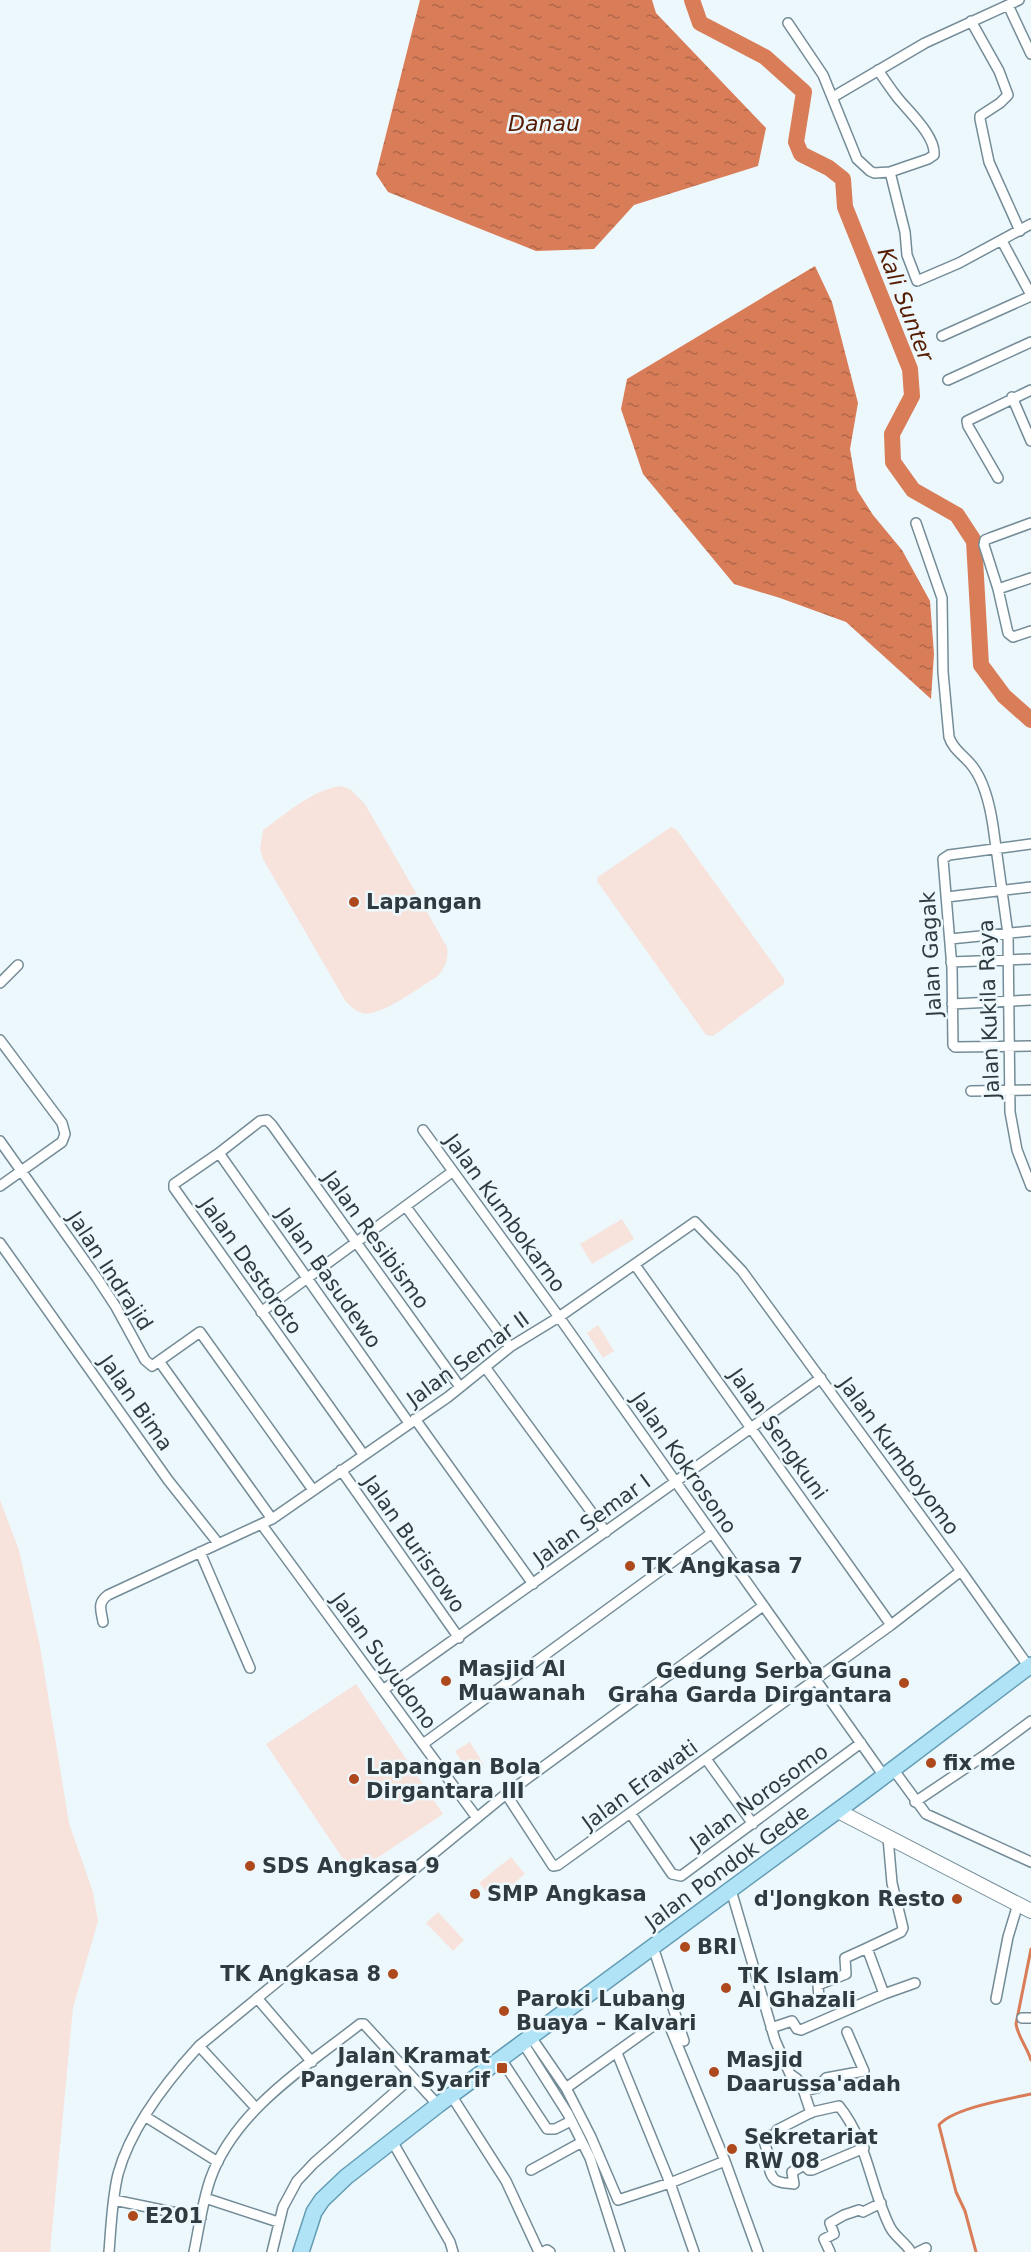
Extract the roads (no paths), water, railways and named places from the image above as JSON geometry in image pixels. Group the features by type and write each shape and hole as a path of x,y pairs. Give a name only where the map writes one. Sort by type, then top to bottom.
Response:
{"main road":[{"name":"Jalan Pondok Gede","path":"301,2252 310,2220 322,2200 346,2177 451,2095 844,1810 888,1773 1030,1666"},
{"path":"844,1810 888,1839 1031,1911"}],"street":[{"path":"833,97 925,43 1019,0"},
{"path":"1008,5 1031,54"},
{"path":"971,21 999,71 1008,95 980,116 980,119 989,162 1020,231"},
{"path":"788,23 823,75 857,159 874,173 890,172 934,155 934,147 920,123 897,98 878,70"},
{"path":"890,172 905,232 907,255 917,281 959,263 1031,224"},
{"path":"942,336 1031,296 1002,241"},
{"path":"948,380 1031,342"},
{"path":"998,478 967,421 1031,390"},
{"path":"1012,398 1031,441"},
{"name":"Jalan Kukila Raya","path":"916,523 942,598 943,682 949,737 954,747 979,776 990,808 1008,934 1010,1112 1016,1144 1031,1185"},
{"path":"1031,523 985,540 984,548 998,589 1010,636 1031,631"},
{"path":"998,589 1031,578"},
{"path":"996,848 1031,844"},
{"name":"Jalan Gagak","path":"996,848 945,856 943,859 950,939 952,1042 955,1047 1009,1047"},
{"path":"947,897 1031,887"},
{"path":"950,939 1031,931"},
{"path":"951,962 1031,959"},
{"path":"0,983 18,965"},
{"path":"952,1004 1031,1000"},
{"path":"0,1040 62,1123 65,1134 62,1142 0,1186"},
{"path":"1009,1047 1031,1046"},
{"path":"971,1091 1031,1090"},
{"name":"Jalan Destoroto","path":"260,1120 219,1154 174,1184 174,1188 363,1454"},
{"name":"Jalan Resibismo","path":"260,1120 267,1120 272,1125 460,1387"},
{"name":"Jalan Kumbokarno","path":"423,1130 559,1317"},
{"path":"0,1141 21,1170"},
{"name":"Jalan Basudewo","path":"219,1154 308,1280 533,1584"},
{"name":"Jalan Indrajid","path":"21,1170 97,1278 145,1359 152,1366 159,1361 272,1518"},
{"path":"261,1312 308,1280 452,1172"},
{"path":"406,1207 510,1347"},
{"name":"Jalan Semar II","path":"262,1525 460,1387 510,1347 559,1317 695,1222"},
{"name":"Jalan Kumboyomo","path":"695,1222 742,1271 1030,1666"},
{"name":"Jalan Bima","path":"0,1243 168,1480 218,1543"},
{"name":"Jalan Sengkuni","path":"635,1265 891,1625"},
{"name":"Jalan Kokrosono","path":"559,1317 861,1743 926,1814 1031,1862"},
{"path":"159,1361 200,1332 313,1490"},
{"path":"485,1367 606,1532"},
{"name":"Jalan Semar I","path":"383,1690 821,1378"},
{"name":"Jalan Burisrowo","path":"341,1470 459,1638"},
{"path":"103,1622 100,1607 104,1598 218,1543 262,1525"},
{"name":"Jalan Suyudono","path":"262,1525 477,1818"},
{"path":"423,1744 712,1533"},
{"path":"200,1552 250,1668"},
{"path":"817,1679 961,1571"},
{"path":"109,2252 114,2200 123,2160 146,2117 180,2066 199,2046 506,1794 763,1606"},
{"name":"Jalan Erawati","path":"506,1794 552,1866 564,1862 817,1679"},
{"path":"915,1802 1031,1721"},
{"name":"Jalan Norosomo","path":"631,1814 672,1874 677,1877 683,1875 861,1743"},
{"path":"706,1759 753,1824"},
{"path":"819,1999 818,1985 846,1974 845,1958 902,1930 892,1882 888,1839"},
{"path":"731,1890 771,2028 790,2074 799,2080 811,2113"},
{"path":"996,1999 1008,1937 1018,1904"},
{"path":"653,1947 684,2041"},
{"path":"867,1948 884,1994"},
{"path":"771,2028 792,2020 801,2030 915,1983"},
{"path":"257,1998 312,2062"},
{"path":"566,2088 658,2023 664,2022 670,2026 725,2161 758,2252"},
{"path":"194,2252 205,2198 218,2163 235,2131 256,2108 363,2024 438,2105"},
{"path":"804,2091 817,2088 826,2078 864,2071 847,2032"},
{"path":"527,2040 566,2088 591,2138 617,2200 621,2201 725,2161"},
{"path":"527,2040 536,2061 582,2142 596,2173 620,2252"},
{"path":"199,2046 256,2108"},
{"path":"617,2053 670,2183 694,2252"},
{"path":"501,2059 548,2129 555,2129 571,2121"},
{"path":"272,2252 278,2222 290,2192 305,2171 412,2077"},
{"path":"451,2095 506,2181 541,2252 547,2250 550,2252"},
{"path":"864,2148 812,2170 804,2165 795,2169 792,2172 794,2184 776,2182 769,2171 771,2163 763,2138 779,2135 777,2130 811,2113 839,2106 864,2148 891,2229 911,2252"},
{"path":"146,2117 218,2163"},
{"path":"392,2141 450,2242 453,2252"},
{"path":"531,2170 582,2142"},
{"path":"205,2198 278,2222"},
{"path":"114,2200 201,2218"},
{"path":"830,2252 824,2239 834,2234 830,2223 844,2215 860,2210 863,2212 881,2203"}],"water":[{"name":"Danau","path":"420,0 652,0 656,13 766,128 758,166 634,205 594,249 536,251 388,192 376,174"},
{"path":"815,266 832,302 858,403 850,449 857,490 873,515 902,550 930,601 934,654 931,699 846,622 734,584 643,474 621,409 627,379"}],"waterway":[{"name":"Kali Sunter","path":"692,0 700,23 765,57 804,92 796,142 801,154 829,168 843,179 845,207 910,369 912,396 892,434 893,462 913,490 957,515 974,541 981,665 1004,696 1031,720"},
{"path":"1031,1949 1016,2024 1031,2060"},
{"path":"976,2252 965,2211 956,2192 939,2125 946,2119 968,2109 1031,2094"}],"place":[{"name":"Lapangan","path":"354,902"},
{"name":"TK Angkasa 7","path":"630,1566"},
{"name":"Masjid Al Muawanah","path":"446,1681"},
{"name":"Gedung Serba Guna Graha Garda Dirgantara","path":"904,1683"},
{"name":"fix me","path":"931,1763"},
{"name":"Lapangan Bola Dirgantara III","path":"354,1779"},
{"name":"SDS Angkasa 9","path":"250,1866"},
{"name":"SMP Angkasa","path":"475,1894"},
{"name":"d'Jongkon Resto","path":"957,1899"},
{"name":"BRI","path":"685,1947"},
{"name":"TK Angkasa 8","path":"393,1974"},
{"name":"TK Islam Al Ghazali","path":"726,1988"},
{"name":"Paroki Lubang Buaya – Kalvari","path":"504,2011"},
{"name":"Jalan Kramat Pangeran Syarif","path":"502,2068"},
{"name":"Masjid Daarussa'adah","path":"714,2072"},
{"name":"Sekretariat RW 08","path":"732,2149"},
{"name":"E201","path":"133,2216"}]}
